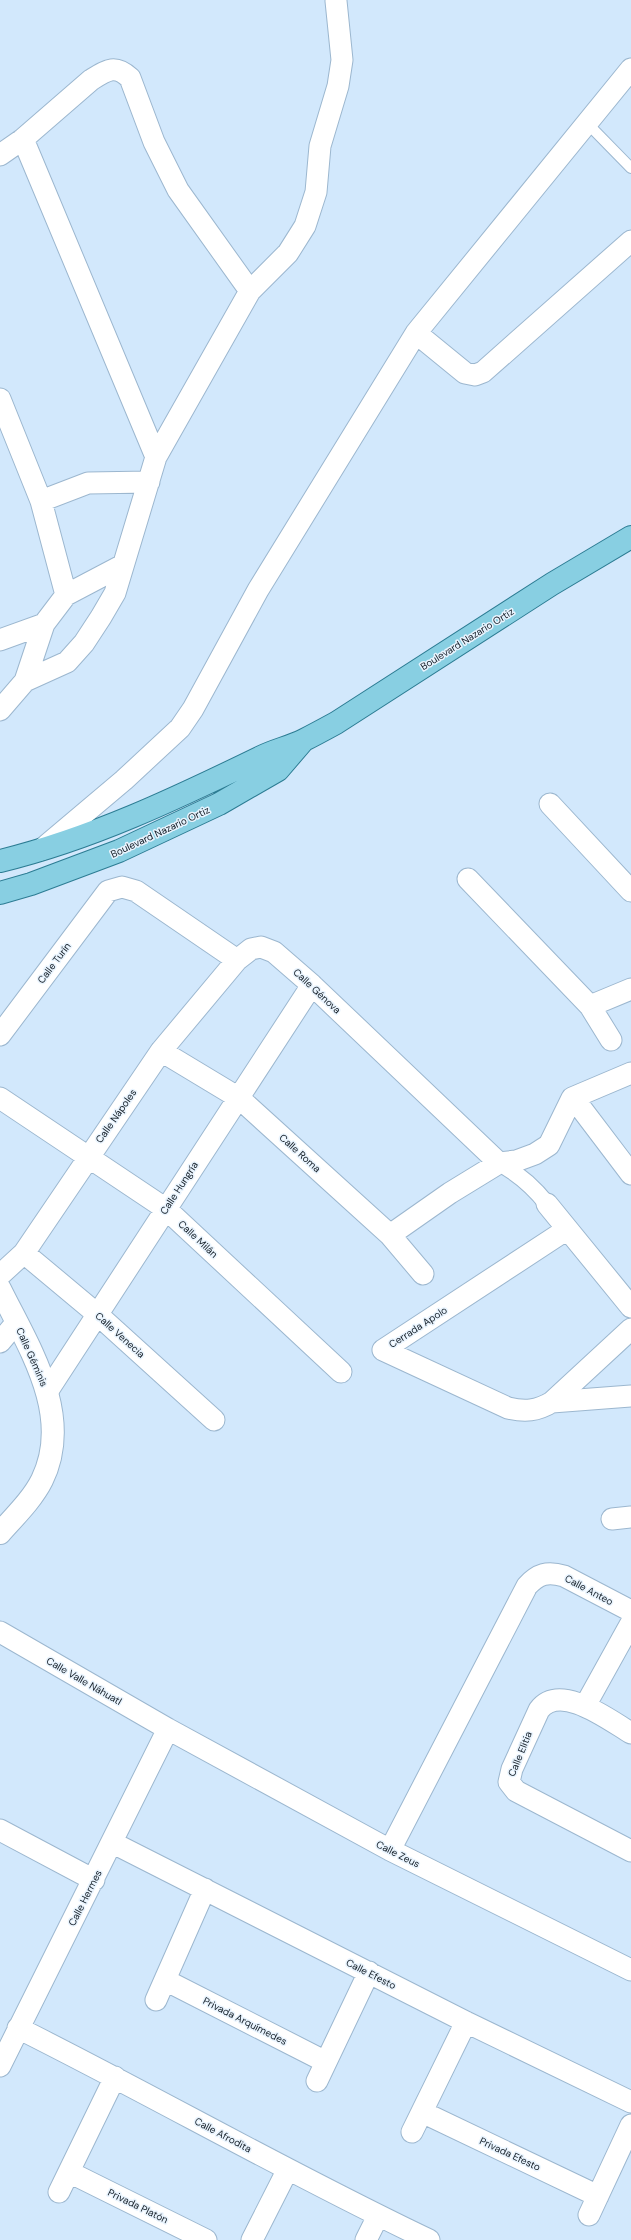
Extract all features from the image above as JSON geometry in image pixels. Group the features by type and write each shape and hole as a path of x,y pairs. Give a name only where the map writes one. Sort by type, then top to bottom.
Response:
{"main road":[{"name":"Boulevard Nazario Ortiz","path":"0,861 39,852 100,830 179,797 270,753 302,741 336,723 546,589 631,537"},
{"name":"Boulevard Nazario Ortiz","path":"0,892 31,884 119,851 219,804 278,770 302,741"}],"street":[{"path":"25,681 67,662 84,643 115,593 156,457 250,291 288,253 305,226 312,210 316,192 322,139 338,86 342,60 336,1"},
{"path":"0,155 23,139 91,80 104,72 114,69 123,71 130,78 154,142 178,190 250,291"},
{"path":"39,852 153,754 180,728 189,715 258,590 416,333 586,122 631,69"},
{"path":"23,139 156,457"},
{"path":"416,333 465,373 474,375 483,372 631,241"},
{"path":"0,399 41,501 66,595"},
{"path":"41,501 88,483 149,482"},
{"path":"0,710 25,681 44,624 66,595 123,565"},
{"path":"0,640 44,624"},
{"path":"550,804 631,891"},
{"path":"468,879 590,1006 611,1040"},
{"name":"Calle Turín","path":"0,1035 108,891 122,887 136,891 237,960"},
{"name":"Calle Génova","path":"237,960 251,949 261,947 274,952 312,985 498,1163"},
{"name":"Calle Nápoles","path":"0,1275 24,1253 88,1156 161,1052 237,960"},
{"name":"Calle Hungría","path":"47,1392 312,985"},
{"path":"590,1006 631,989"},
{"name":"Calle Roma","path":"161,1052 239,1098 390,1235 423,1274"},
{"path":"631,1073 572,1098 573,1109 631,1174"},
{"path":"390,1235 450,1193 498,1163 516,1162 535,1154 549,1144 573,1109 631,1087"},
{"name":"Calle Milán","path":"0,1098 166,1209 341,1372"},
{"path":"498,1163 516,1173 534,1187 566,1230 631,1307"},
{"name":"Cerrada Apolo","path":"566,1230 383,1350 508,1408 530,1410 542,1408 552,1402 631,1329"},
{"name":"Calle Venecia","path":"24,1253 97,1314 214,1420"},
{"name":"Calle Géminis","path":"0,1289 47,1392 53,1422 52,1448 42,1481 23,1508 0,1533"},
{"path":"0,1342 16,1323"},
{"name":"Cerrada Apolo","path":"552,1402 631,1396"},
{"name":"Calle Anteo","path":"390,1850 527,1586 536,1576 553,1572 564,1576 631,1611"},
{"path":"585,1706 631,1623"},
{"name":"Calle Valle Náhuatl","path":"0,1632 168,1729"},
{"name":"Calle Elitia","path":"631,1733 585,1706 559,1699 544,1703 539,1710 512,1770 509,1782 516,1791 631,1851"},
{"name":"Calle Zeus","path":"168,1729 390,1850 631,1970"},
{"name":"Calle Hermes","path":"0,2066 113,1843 168,1729"},
{"path":"0,1830 94,1880"},
{"name":"Calle Efesto","path":"113,1843 466,2022 631,2102"},
{"path":"156,2000 206,1889"},
{"path":"317,2081 369,1972"},
{"name":"Privada Arquímedes","path":"165,1980 326,2062"},
{"path":"412,2132 466,2022"},
{"name":"Calle Afrodita","path":"18,2028 115,2077 378,2216 429,2240"},
{"path":"60,2192 115,2077"},
{"name":"Privada Efesto","path":"422,2112 598,2196"},
{"path":"589,2215 631,2125"},
{"path":"252,2240 288,2169"},
{"name":"Privada Platón","path":"69,2172 206,2240"},
{"path":"366,2240 378,2216"}],"lane":[{"path":"586,122 631,168"}]}
